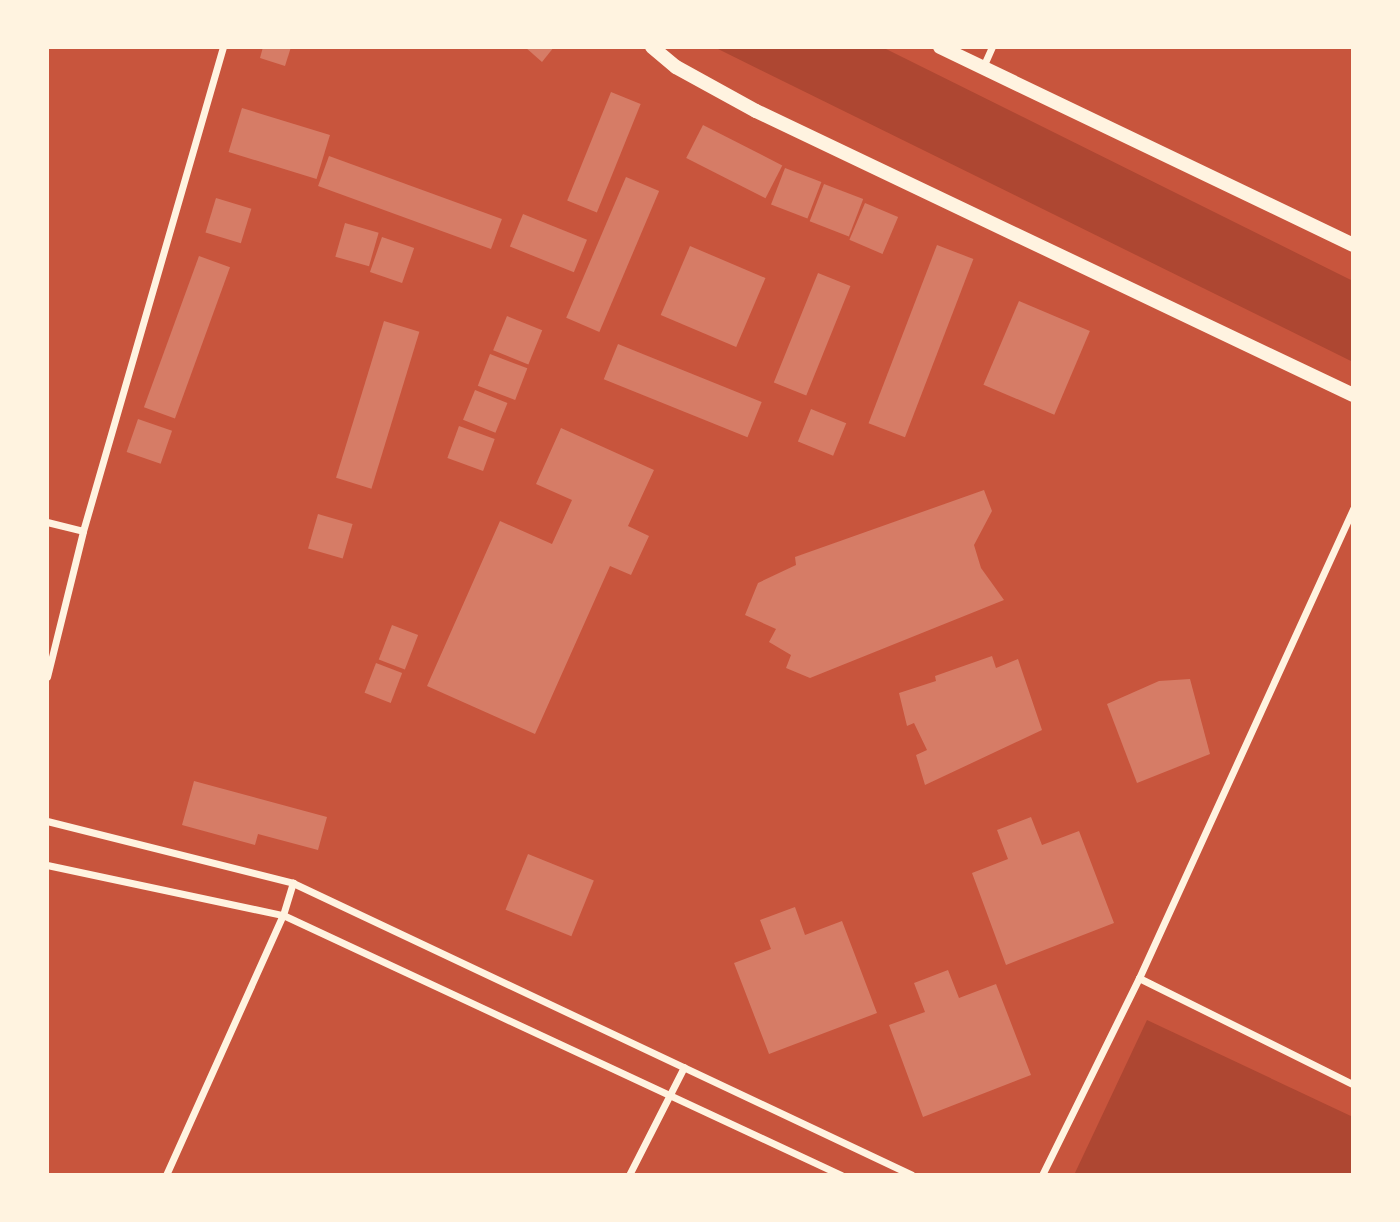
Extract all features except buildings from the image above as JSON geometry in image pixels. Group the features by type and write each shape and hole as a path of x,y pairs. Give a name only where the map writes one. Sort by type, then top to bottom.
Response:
{"main road":[{"path":"652,47 676,67 757,111 1353,395"},
{"path":"940,47 1353,245"}],"street":[{"path":"47,677 83,531 223,47"},
{"path":"983,67 992,47"},
{"path":"1042,1175 1139,978 1353,509"},
{"path":"47,522 83,531"},
{"path":"47,821 293,883 912,1175"},
{"path":"47,866 283,915 841,1175"},
{"path":"166,1175 283,915 293,883"},
{"path":"1139,978 1353,1084"},
{"path":"629,1175 684,1067"}],"shaded area":[{"path":"714,47 882,47 1353,281 1353,362"},
{"path":"1147,1020 1353,1117 1353,1175 1074,1175"}]}
